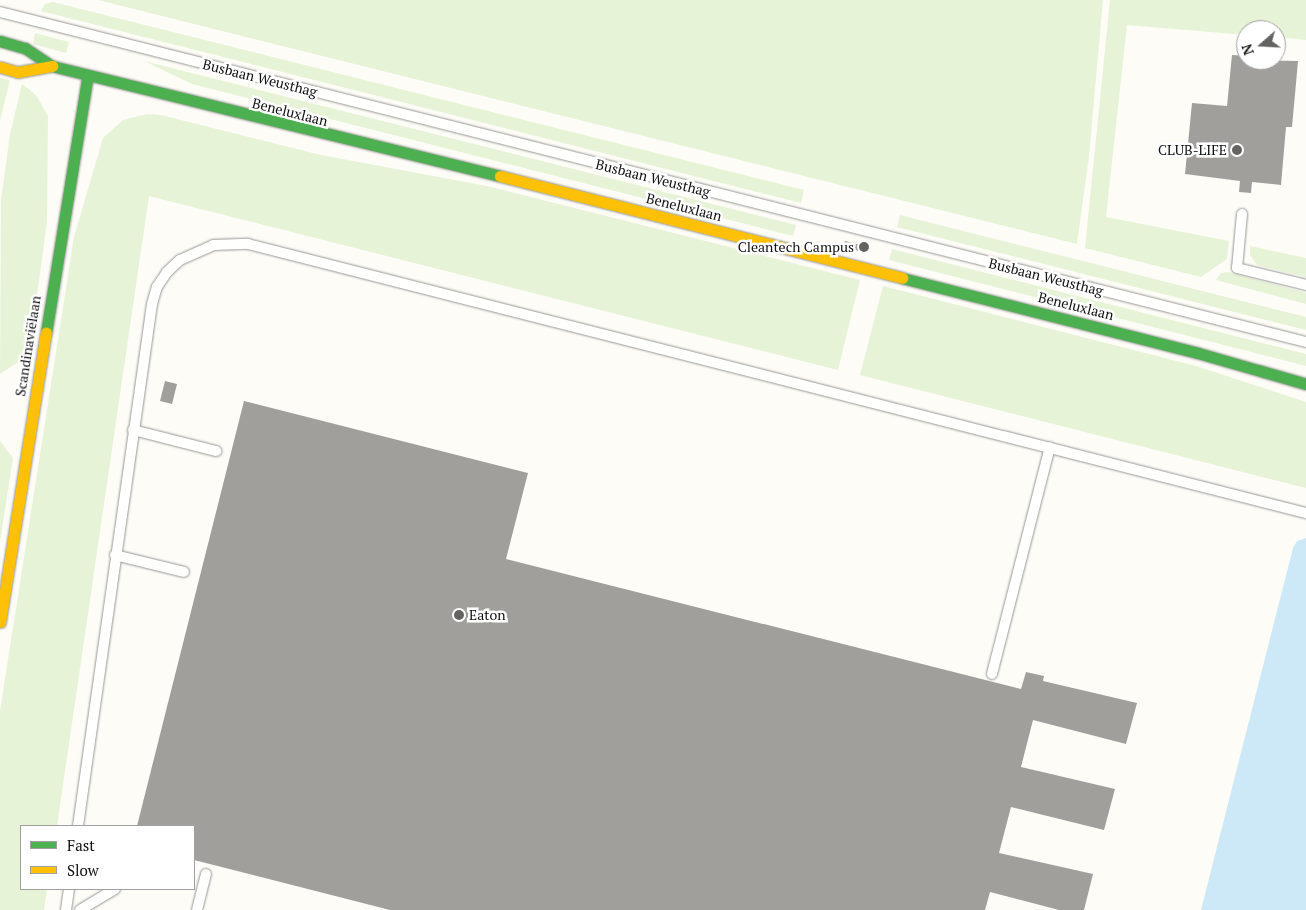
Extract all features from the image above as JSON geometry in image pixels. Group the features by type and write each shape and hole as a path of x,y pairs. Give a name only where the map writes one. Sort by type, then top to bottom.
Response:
{"street":[{"name":"Beneluxlaan","path":"0,42 25,48 52,66 324,137 490,173 886,273 1306,384"},
{"name":"Beneluxlaan","path":"0,67 18,72 52,66"},
{"name":"Scandinaviëlaan","path":"0,622 88,75"}],"lane":[{"name":"Busbaan Weusthag","path":"0,12 1306,342"},
{"path":"1242,214 1238,268 1306,286"},
{"path":"78,825 133,430 157,287 167,272 188,255 213,245 230,243 258,247 1306,513"},
{"path":"133,430 216,451"},
{"path":"992,674 1050,447"},
{"path":"115,556 184,572"},
{"path":"197,910 206,874"},
{"path":"66,910 69,890"},
{"path":"80,910 113,890"}],"green space":[{"path":"98,0 1103,0 1089,156 1077,244"},
{"path":"1110,0 1306,0 1306,40 1286,38 1286,20 1236,20 1236,34 1127,25 1106,217 1229,241 1227,259 1201,277 1085,248"},
{"path":"53,2 804,190 801,203 41,11 45,4"},
{"path":"35,33 69,42 66,53 33,44"},
{"path":"144,61 796,225 793,236 192,84"},
{"path":"0,78 10,80 0,121"},
{"path":"22,84 36,95 48,116 47,222 29,355 0,374 1,200 10,134"},
{"path":"147,114 161,115 321,155 487,186 860,280 838,370 149,196 57,825 20,825 20,890 47,890 44,910 0,910 0,711 74,237 103,138 123,120"},
{"path":"900,215 1306,317 1306,330 897,227"},
{"path":"1250,246 1306,258 1306,277 1257,265 1250,255"},
{"path":"892,249 1306,354 1306,366 889,260"},
{"path":"1228,272 1306,293 1306,304 1216,280 1221,273"},
{"path":"883,286 1196,366 1306,402 1306,488 860,375"},
{"path":"0,441 13,458 0,542"}],"water":[{"path":"1306,538 1306,910 1201,910 1293,548 1297,541"}],"building":[{"path":"1232,55 1236,55 1236,70 1286,70 1286,61 1298,61 1292,127 1286,127 1281,185 1252,182 1251,193 1239,192 1240,181 1185,174 1192,103 1227,106"},
{"path":"845,241 860,245 859,251 843,247"},
{"path":"165,381 177,384 172,404 160,401"},
{"name":"Eaton","path":"244,401 528,473 506,559 1021,689 1026,672 1044,676 1043,681 1137,703 1126,744 1033,720 1021,767 1115,789 1104,830 1011,807 999,853 1093,874 1084,910 1059,910 990,892 985,910 390,910 195,860 195,825 137,825"}],"traffic: fast":[{"path":"0,41 25,48 52,66 500,176"},
{"path":"46,333 88,75"},
{"path":"902,278 1198,353 1306,384"}],"traffic: slow":[{"path":"0,67 18,72 52,66"},
{"path":"500,176 902,278"},
{"path":"0,622 46,333"}],"place":[{"name":"CLUB-LIFE","path":"1237,150"},
{"name":"Cleantech Campus","path":"864,247"},
{"name":"Eaton","path":"459,615"}]}
